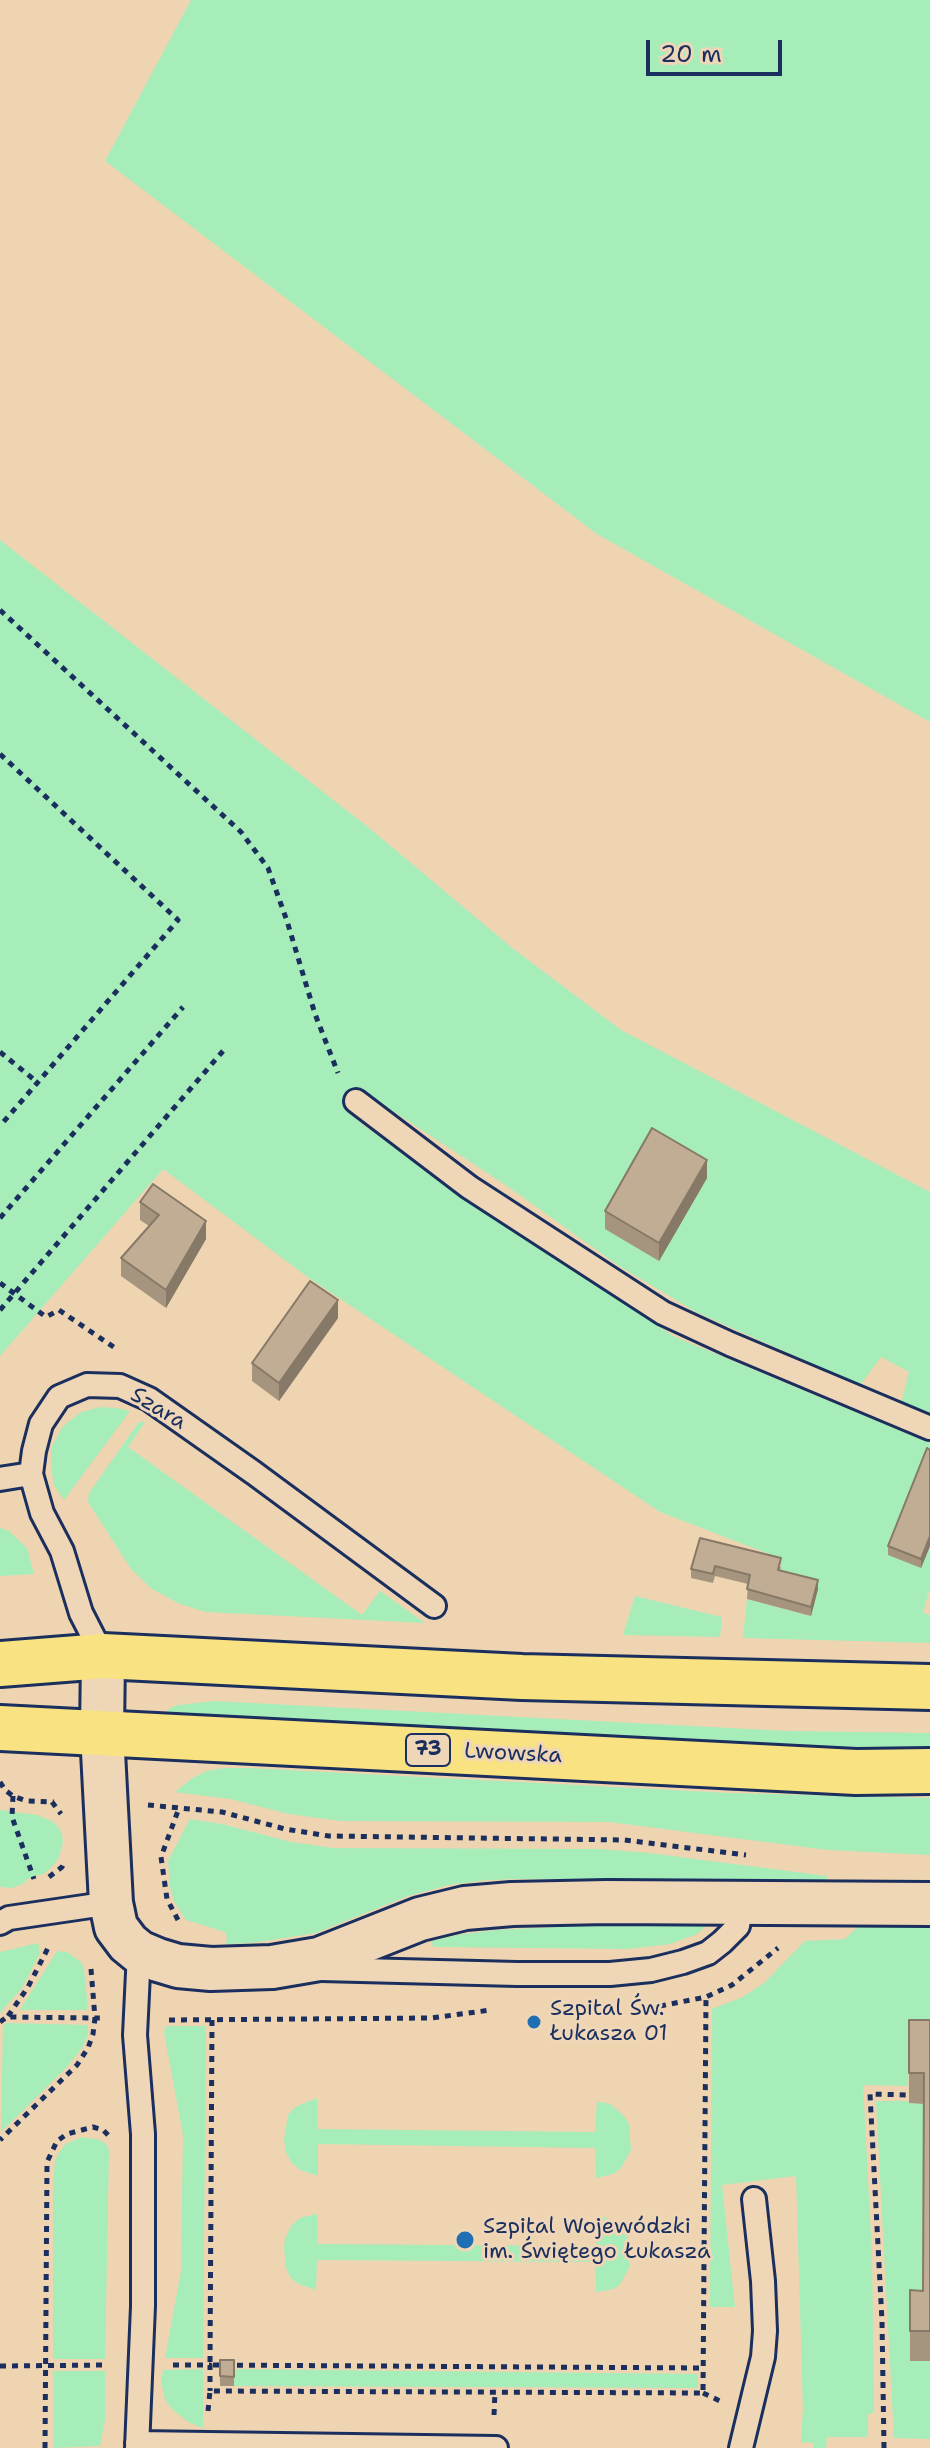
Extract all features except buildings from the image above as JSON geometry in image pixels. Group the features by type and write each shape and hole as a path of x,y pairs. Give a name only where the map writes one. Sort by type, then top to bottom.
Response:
{"main road":[{"path":"0,1664 103,1656 522,1677 930,1687"},
{"name":"Lwowska","path":"0,1728 856,1772 930,1771"}],"street":[{"path":"103,1656 102,1733 111,1903 116,1927 139,1952 178,1966 211,1969 272,1967 319,1959 420,1919 465,1908 528,1904 742,1902 930,1904"}],"lane":[{"path":"356,1101 469,1187 663,1313 930,1428"},
{"name":"Szara","path":"103,1656 81,1613 62,1551 42,1513 31,1474 41,1424 59,1397 87,1385 120,1386 149,1399 434,1606"},
{"path":"0,1479 31,1474"},
{"path":"272,1967 517,1974 610,1974 651,1970 708,1953 738,1926 742,1902"},
{"path":"3,1919 111,1903"},
{"path":"139,1952 135,2035 143,2134 143,2306 137,2445 205,2443 496,2448"},
{"path":"741,2448 763,2357 765,2331 754,2199"}],"path":[{"path":"0,610 241,832 268,868 335,1069 356,1101"},
{"path":"0,754 178,920 0,1126"},
{"path":"0,1218 183,1007"},
{"path":"0,1310 223,1051"},
{"path":"0,1052 37,1082"},
{"path":"0,1283 46,1317 59,1310 123,1354"},
{"path":"0,1782 13,1796 27,1801 107,1801 222,1812 285,1829 329,1836 624,1840 760,1857"},
{"path":"13,1796 12,1817 36,1883"},
{"path":"179,1808 161,1857 167,1899 176,1919 187,1928 214,1935 211,1969 210,2365 703,2368"},
{"path":"0,2022 28,1987 50,1945"},
{"path":"205,2443 210,2391 703,2393 706,1997"},
{"path":"0,2140 77,2065 88,2048 95,2018 7,2017"},
{"path":"884,2448 882,2321 870,2094 908,2095"},
{"path":"45,2448 47,2162 57,2141 81,2129 93,2127 103,2130 111,2138"}],"green space":[{"path":"191,0 930,0 930,722 597,534 105,161"},
{"path":"0,540 368,827 511,947 621,1030 930,1192 930,1417 901,1404 909,1372 881,1357 860,1385 696,1312 619,1266 510,1188 361,1090 343,1104 363,1125 673,1336 930,1443 930,1587 923,1613 930,1615 930,1643 743,1638 747,1599 810,1616 778,1579 782,1559 660,1512 309,1278 163,1169 0,1356"},
{"path":"101,1407 130,1411 64,1500 54,1485 51,1448 63,1426 81,1412"},
{"path":"139,1422 145,1422 128,1447 362,1615 380,1591 425,1623 206,1612 180,1604 152,1589 131,1569 88,1502 89,1493"},
{"path":"0,1528 9,1531 27,1548 34,1574 0,1576"},
{"path":"635,1596 722,1617 720,1637 623,1635"},
{"path":"214,1701 787,1731 930,1733 930,1747 832,1747 167,1712 178,1705"},
{"path":"224,1768 730,1793 930,1798 930,1855 828,1850 609,1822 340,1821 289,1814 230,1799 175,1792 207,1771"},
{"path":"0,1810 37,1815 52,1821 62,1834 59,1857 53,1866 12,1888 0,1887"},
{"path":"190,1819 291,1842 333,1848 600,1849 827,1876 827,1883 488,1880 449,1885 408,1896 316,1933 226,1944 225,1932 186,1920 174,1901 168,1861"},
{"path":"637,1923 707,1925 697,1934 670,1944 629,1949 434,1947 431,1943 457,1935 495,1930"},
{"path":"860,1925 930,1926 930,2050 909,2051 908,2086 863,2085 872,2255 874,2413 868,2414 868,2437 827,2437 826,2448 814,2448 814,2443 801,2442 803,2409 796,2176 722,2185 735,2307 710,2307 712,2009 743,1997 764,1983 805,1941 845,1939"},
{"path":"38,1943 40,1953 22,1988 0,2013 0,1952"},
{"path":"57,1951 67,1952 81,1962 88,2010 20,2010"},
{"path":"7,2023 88,2025 88,2035 67,2067 1,2132 3,2026"},
{"path":"166,2026 206,2026 203,2358 165,2358 181,2271 183,2135 164,2032"},
{"path":"317,2098 317,2129 595,2132 597,2101 610,2104 624,2116 629,2124 631,2150 621,2168 613,2174 596,2178 595,2148 318,2144 318,2176 300,2170 291,2162 284,2139 288,2115 295,2107"},
{"path":"876,2101 924,2104 923,2321 910,2361 930,2360 930,2439 894,2438"},
{"path":"82,2137 100,2140 109,2150 105,2359 53,2359 55,2161 66,2144"},
{"path":"317,2214 317,2244 595,2246 597,2216 605,2217 627,2236 629,2268 614,2289 596,2292 595,2262 317,2260 316,2290 298,2284 290,2277 284,2248 292,2225 300,2218"},
{"path":"203,2369 203,2428 188,2422 171,2408 161,2382 163,2370"},
{"path":"234,2369 698,2374 698,2388 234,2386"},
{"path":"53,2371 105,2371 105,2419 100,2446 53,2448"}],"place":[{"name":"Szpital Św. Łukasza 01","path":"534,2022"},
{"name":"Szpital Wojewódzki im. Świętego Łukasza","path":"465,2240"}]}
